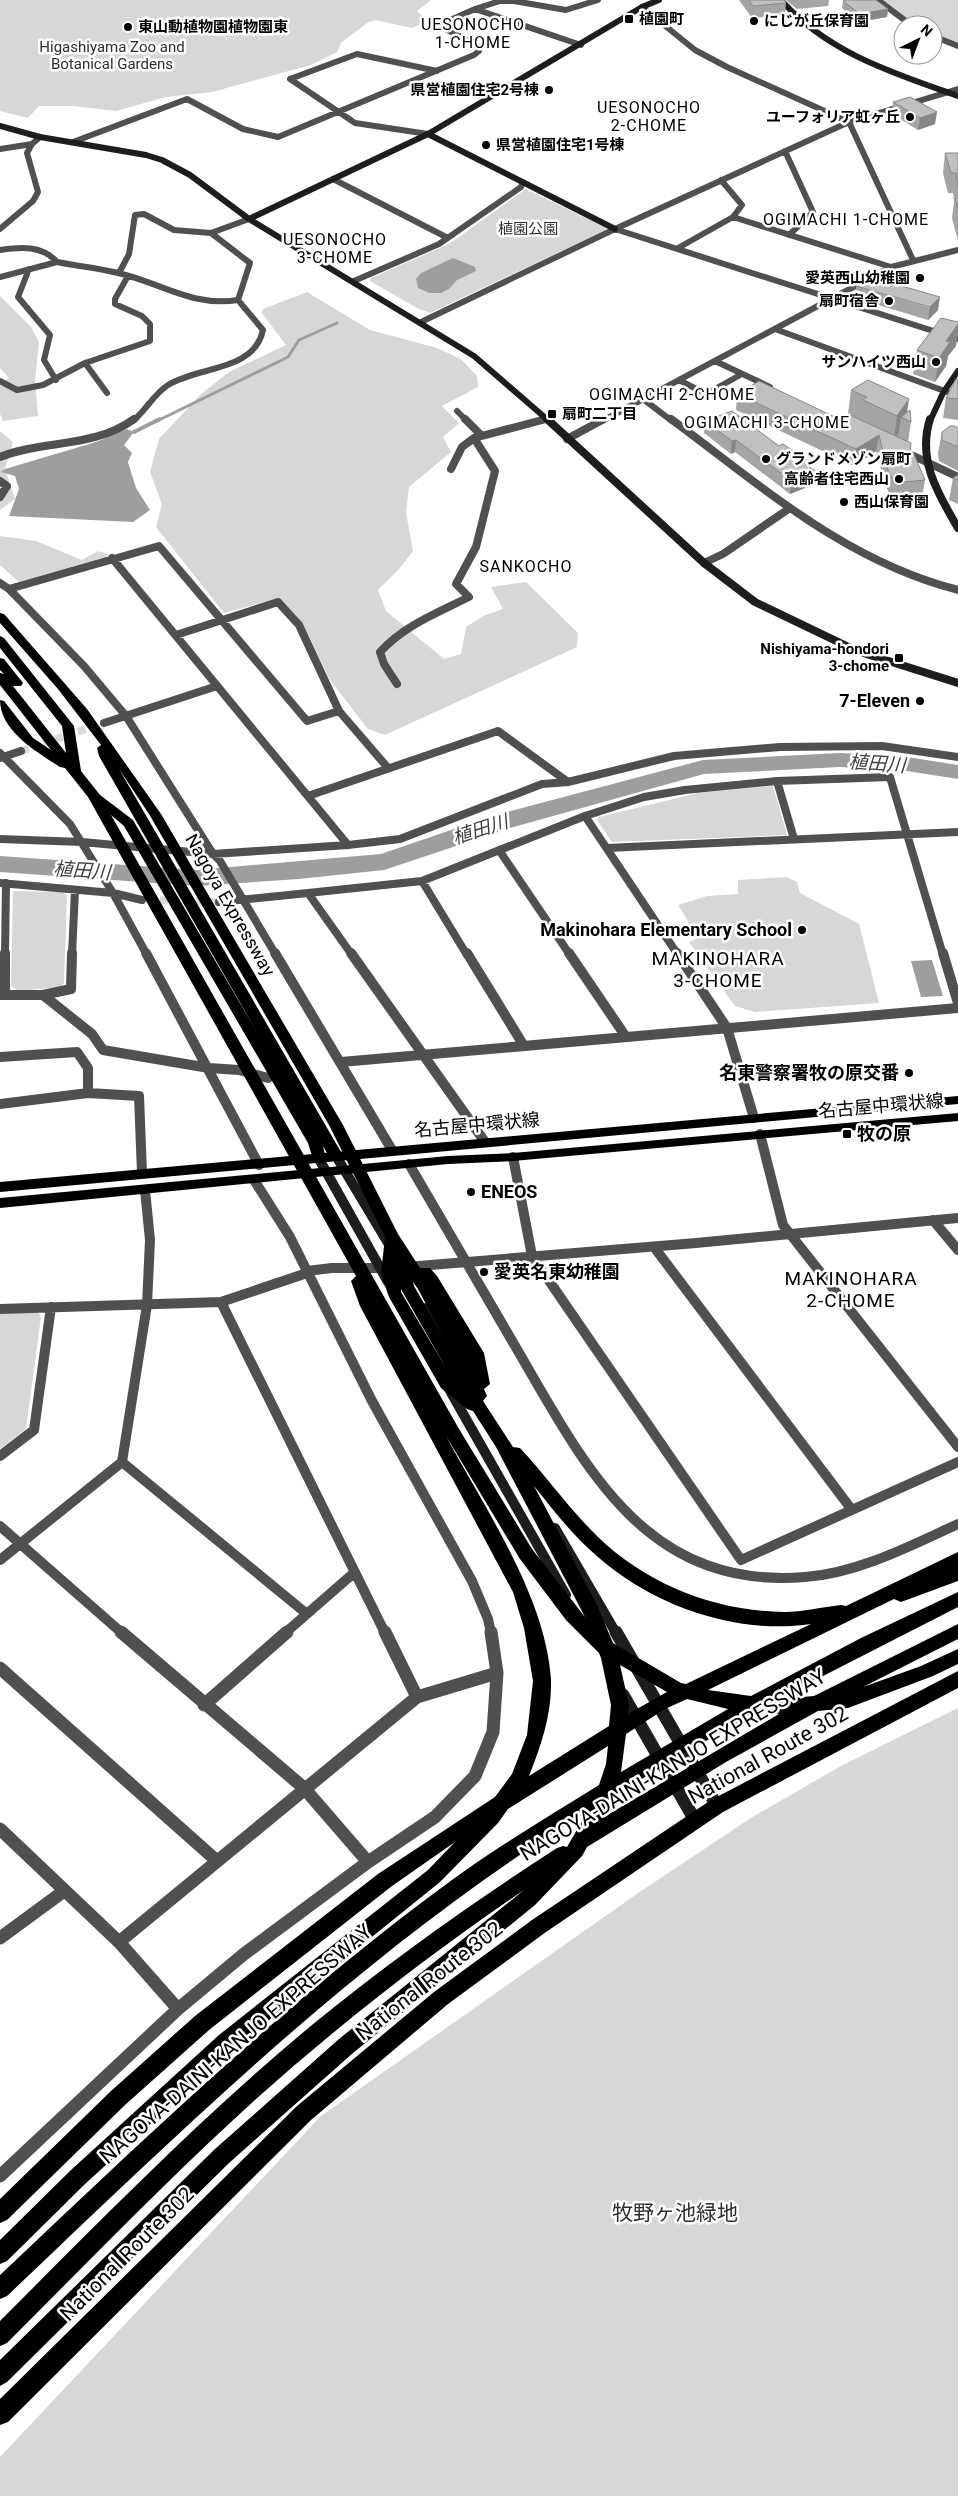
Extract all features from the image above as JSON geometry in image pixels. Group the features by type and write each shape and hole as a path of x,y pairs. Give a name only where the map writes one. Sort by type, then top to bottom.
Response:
{"highway":[{"path":"0,616 101,726 105,756 149,816 309,1120 319,1159"},
{"path":"0,640 68,726 75,772"},
{"path":"0,651 61,728 75,772"},
{"path":"0,662 53,732 75,772"},
{"path":"0,678 93,795 454,1434 526,1554 572,1616 604,1646 677,1689 716,1700 776,1707 848,1700 926,1671 958,1656"},
{"path":"0,691 37,740 75,772"},
{"path":"0,704 29,741 75,772"},
{"path":"93,795 129,823 309,1120 336,1156"},
{"name":"Nagoya Expressway","path":"149,816 336,1125 392,1236 423,1285 466,1361 488,1418"},
{"path":"0,2375 222,2156 346,2046 528,1899 576,1850 602,1803 614,1764 620,1705 610,1658 591,1610 488,1418 447,1384 394,1293 389,1274 392,1236"},
{"path":"0,2254 78,2177 226,2042 434,1876 492,1817 519,1778 536,1735 542,1681 533,1628 521,1592 368,1306 349,1248"},
{"path":"502,1442 534,1474 603,1552 644,1581 688,1602 739,1616 786,1619 855,1610 932,1585 958,1573"},
{"path":"0,2213 118,2098 202,2023 298,1946 385,1880 449,1836 734,1670 958,1559"},
{"name":"NAGOYA-DAINI-KANJO EXPRESSWAY","path":"0,2289 152,2145 266,2041 365,1958 458,1886 696,1734 856,1649 958,1599"},
{"name":"NAGOYA-DAINI-KANJO EXPRESSWAY","path":"0,2336 184,2152 284,2061 408,1961 485,1904 619,1818 795,1716 868,1676 958,1631"},
{"name":"National Route 302","path":"0,2414 304,2112 441,1998 692,1814 714,1800 958,1679"}],"main road":[{"name":"名古屋中環状線","path":"0,1187 958,1100"},
{"name":"名古屋中環状線","path":"0,1203 326,1174 409,1164 513,1157 958,1117"}],"street":[{"path":"73,142 187,99 265,137 278,138 437,71 479,51 479,47 446,29 445,25 448,21 500,1 514,1 551,9 566,10 598,0"},
{"path":"119,273 129,254 135,215 144,214 174,230 210,233 249,219 428,134 581,45 642,7 659,0"},
{"path":"781,0 797,19 827,41 863,59 958,96"},
{"path":"878,0 898,15"},
{"path":"642,7 695,50 727,67 849,122 913,260"},
{"path":"475,10 581,45"},
{"path":"943,40 958,46"},
{"path":"437,71 358,54 290,79 344,118 367,126 428,134 614,229 958,339"},
{"path":"421,322 614,229 849,122 958,89"},
{"path":"1,127 40,137 124,150 162,160 190,175 249,219 354,281 474,356 547,419 704,563 755,602 839,643 877,658 958,683"},
{"path":"0,229 33,200 38,192 27,153 32,144 40,137"},
{"path":"0,150 32,144"},
{"path":"785,151 813,212 789,236"},
{"path":"333,179 448,238"},
{"path":"678,248 734,217 742,205 721,180"},
{"path":"354,281 448,238 521,187 523,182"},
{"path":"734,217 891,268"},
{"path":"210,233 250,263 238,300"},
{"path":"0,250 22,246 39,249 53,256 57,262"},
{"path":"567,439 891,268 913,260 958,250"},
{"path":"0,277 57,262 119,273 202,301 217,303 238,300"},
{"path":"29,269 18,297 26,308 45,325 50,335 44,360 56,380"},
{"path":"0,381 17,390 43,386 84,364 150,341 150,324 142,316 115,304 115,299 128,276"},
{"path":"0,457 28,449 67,444 124,425 142,415 161,389 173,382 233,363 252,352 264,336 263,330 238,300"},
{"path":"774,329 958,396"},
{"path":"715,361 777,391"},
{"path":"84,364 92,370 107,392"},
{"path":"958,371 932,408 926,426 925,453 930,478 958,528"},
{"path":"679,380 706,394 742,374"},
{"path":"643,399 790,508 854,552 916,579 958,590"},
{"path":"397,684 384,664 380,652 394,637 417,622 469,597 456,584 476,547 495,471 477,437 457,410"},
{"path":"451,469 462,447 477,437 547,419"},
{"path":"893,446 958,477"},
{"path":"0,481 7,486 0,497"},
{"path":"704,563 723,554 790,508"},
{"path":"9,590 112,558 159,546 307,721 339,711"},
{"path":"112,558 348,845"},
{"path":"0,583 84,666 126,716 213,854 220,861 392,1150"},
{"path":"176,635 278,602 299,625 339,711 388,768"},
{"path":"101,726 217,686"},
{"path":"308,796 498,731 568,782"},
{"path":"0,838 82,842 213,854 348,845 400,839 542,784 568,782 674,756 736,750 882,746 958,757"},
{"path":"1,756 21,751"},
{"path":"1,756 70,824 111,888 209,1068 258,1165"},
{"path":"219,902 422,881 585,816 644,798 685,790 776,781 890,777 958,1003"},
{"path":"776,781 794,839"},
{"path":"585,816 727,1028 754,1118"},
{"path":"607,848 958,832"},
{"path":"499,850 626,1037"},
{"path":"422,881 524,1046"},
{"path":"75,890 72,989 43,995 3,995 3,883 75,890 111,888 142,900"},
{"path":"308,892 485,1142"},
{"path":"43,995 92,1034 104,1050 209,1068 239,1070 268,1078"},
{"path":"341,1062 958,1008"},
{"path":"0,1057 77,1052 88,1068 88,1093"},
{"path":"0,1104 88,1093 139,1096 142,1174"},
{"path":"760,1134 783,1225 958,1447"},
{"path":"336,1156 403,1267 714,1800"},
{"path":"513,1157 532,1256 741,1560"},
{"path":"319,1159 692,1814"},
{"path":"409,1164 595,1480 624,1512 685,1558 734,1574 810,1576 885,1556 958,1524"},
{"path":"0,2176 178,2009 244,1954 368,1862 435,1817 475,1776 493,1732 497,1673 495,1648 488,1619 472,1581 372,1401 290,1237 254,1180"},
{"path":"0,1560 122,1462 147,1305 150,1240 145,1190"},
{"path":"0,1309 221,1302 307,1272 443,1267 532,1256 790,1236 958,1218"},
{"path":"933,1220 958,1250"},
{"path":"654,1247 852,1510"},
{"path":"221,1302 417,1696"},
{"path":"0,1456 34,1430 51,1307"},
{"path":"122,1462 307,1614"},
{"path":"734,1574 741,1560 958,1462"},
{"path":"0,1526 204,1705 304,1788 368,1862"},
{"path":"204,1705 355,1572"},
{"path":"0,1668 217,1862"},
{"path":"119,1942 417,1696 497,1673"},
{"path":"0,1829 119,1942 178,2009"},
{"path":"0,1938 64,1891"}],"green space":[{"name":"Higashiyama Zoo and Botanical Gardens","path":"0,0 431,0 417,11 428,21 412,28 375,20 367,23 342,42 337,52 311,65 212,92 166,97 116,111 73,106 39,106 28,118 0,111"},
{"path":"882,0 958,0 958,43 943,37 943,15 902,15"},
{"name":"植園公園","path":"526,189 606,228 606,230 430,313 417,308 370,281 371,278 449,244"},
{"path":"307,292 370,330 437,348 461,359 477,376 478,387 442,406 459,423 443,437 451,452 409,487 406,513 413,551 400,568 378,590 386,611 444,659 461,654 466,627 483,616 503,609 491,587 526,582 578,633 577,647 385,735 368,729 330,680 303,624 279,598 224,613 156,527 162,504 150,472 159,439 200,395 229,372 286,345 262,313 263,309"},
{"path":"0,296 31,327 39,342 35,380 38,416 3,421 0,414 0,384 9,378 0,368"},
{"path":"0,431 13,442 5,469 15,499 0,510"},
{"path":"0,536 36,541 82,560 98,551 112,555 19,582 0,565"},
{"path":"773,786 787,835 612,842 597,820 599,817 698,793"},
{"path":"786,877 797,882 800,893 859,924 879,1003 755,1012 735,1006 689,942 698,938 678,905 707,896 738,894 738,880"},
{"path":"13,891 62,892 67,895 64,983 60,987 19,991 11,986"},
{"path":"38,1311 41,1317 26,1429 0,1449 0,1313"},
{"name":"牧野ヶ池緑地","path":"958,1708 958,2496 0,2496 0,2457 321,2116 641,1891 754,1816 841,1766"}],"shaded area":[{"path":"453,258 475,267 476,271 457,280 449,289 441,293 429,293 418,288 416,279 421,273"},
{"path":"127,429 134,432 124,445 132,453 128,462 136,488 150,510 133,522 9,516 19,489 15,476 1,472 5,469 96,442"},
{"path":"932,960 943,996 921,997 911,961"}],"building":[{"path":"749,0 784,0 786,3 753,6"},
{"path":"876,0 888,9 860,14 843,1"},
{"path":"910,97 937,112 920,118 893,102"},
{"path":"945,153 958,153 958,187 956,173 951,173"},
{"path":"955,198 958,198 958,210"},
{"path":"867,276 940,297 930,307 856,286"},
{"path":"941,318 958,322 958,324 946,341 950,342 939,358 917,350"},
{"path":"956,379 958,380 958,399 946,398"},
{"path":"868,380 909,399 897,416 863,400 867,397 851,390"},
{"path":"759,381 841,420 850,415 911,443 910,453 913,452 925,480 895,483 887,468 879,435 856,449 737,394"},
{"path":"910,410 911,422 901,417"},
{"path":"732,411 779,446 783,444 811,463 807,465 817,472 792,481 736,440 732,441 705,421"},
{"path":"950,426 958,428 958,447 942,440 942,432"}],"waterway":[{"path":"157,421 288,357 299,340 337,323"},
{"path":"134,432 160,419"},
{"name":"植田川","path":"0,864 197,878 299,871 384,862 501,822 703,767 840,760 907,764 958,772"}],"tunnel":[{"path":"21,751 104,723"},
{"path":"148,900 219,902"}],"place":[{"name":"植園町","path":"629,19"},
{"name":"にじが丘保育園","path":"754,21"},
{"name":"東山動植物園植物園東","path":"128,27"},
{"name":"県営植園住宅2号棟","path":"549,90"},
{"name":"ユーフォリア虹ヶ丘","path":"910,117"},
{"name":"県営植園住宅1号棟","path":"486,145"},
{"name":"愛英西山幼稚園","path":"920,278"},
{"name":"扇町宿舎","path":"889,301"},
{"name":"サンハイツ西山","path":"936,362"},
{"name":"扇町二丁目","path":"552,414"},
{"name":"グランドメゾン扇町","path":"766,459"},
{"name":"高齢者住宅西山","path":"899,479"},
{"name":"西山保育園","path":"844,502"},
{"name":"Nishiyama-hondori 3-chome","path":"899,658"},
{"name":"7-Eleven","path":"920,701"},
{"name":"Makinohara Elementary School","path":"802,930"},
{"name":"名東警察署牧の原交番","path":"909,1073"},
{"name":"牧の原","path":"847,1134"},
{"name":"ENEOS","path":"471,1192"},
{"name":"愛英名東幼稚園","path":"484,1272"}],"district":[{"name":"UESONOCHO 1-CHOME","path":"473,33"},
{"name":"UESONOCHO 2-CHOME","path":"649,116"},
{"name":"OGIMACHI 1-CHOME","path":"846,219"},
{"name":"UESONOCHO 3-CHOME","path":"335,248"},
{"name":"OGIMACHI 2-CHOME","path":"672,394"},
{"name":"OGIMACHI 3-CHOME","path":"767,422"},
{"name":"SANKOCHO","path":"526,566"},
{"name":"MAKINOHARA 3-CHOME","path":"718,969"},
{"name":"MAKINOHARA 2-CHOME","path":"851,1289"}]}
